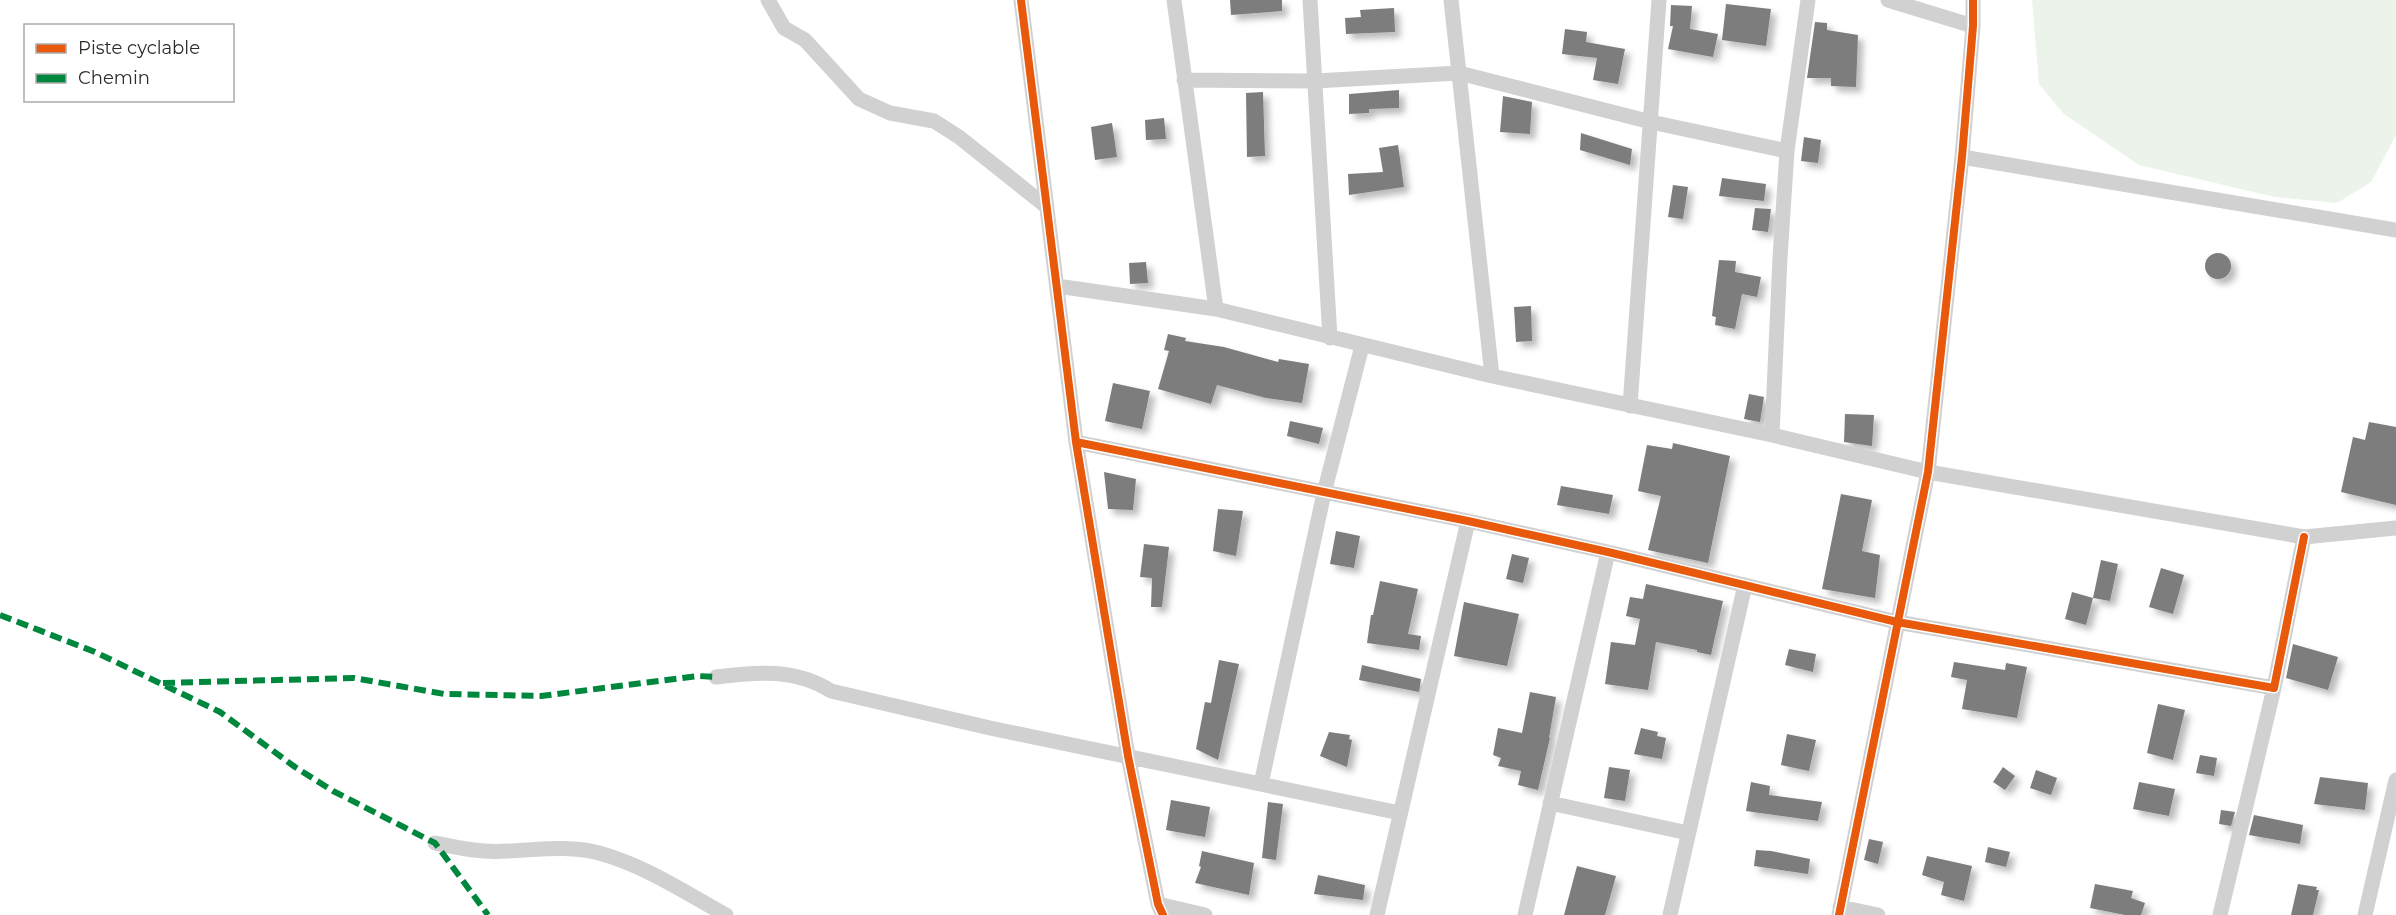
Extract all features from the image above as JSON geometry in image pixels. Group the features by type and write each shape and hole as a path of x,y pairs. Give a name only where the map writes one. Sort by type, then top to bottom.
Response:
{"street":[{"path":"768,0 784,28 805,40 859,99 890,113 934,121 959,137 1047,207"},
{"path":"1021,0 1076,442 1128,756 1160,910 1205,915"},
{"path":"1174,0 1216,309"},
{"path":"1310,0 1330,338"},
{"path":"1451,0 1492,376"},
{"path":"1630,406 1659,0"},
{"path":"1772,435 1779,258 1787,151 1808,0"},
{"path":"1888,0 1973,26"},
{"path":"1878,915 1840,911 1928,472 1962,157 1973,26 1973,0"},
{"path":"1185,80 1315,81 1459,73 1651,122 1787,151"},
{"path":"1962,157 2396,230"},
{"path":"1057,286 1216,309 1492,376 1772,435 1928,472 2304,537 2396,528"},
{"path":"1261,784 1324,493 1362,346"},
{"path":"1076,442 1468,521 1608,552 1897,622 2274,688"},
{"path":"1377,915 1468,521"},
{"path":"2220,915 2274,688 2304,537"},
{"path":"1525,915 1608,552"},
{"path":"1670,915 1745,585"},
{"path":"716,676 753,672 789,674 815,681 831,691 887,705 1400,813"},
{"path":"2365,915 2390,837 2396,780"},
{"path":"1550,803 1688,833"},
{"path":"435,843 470,850 506,851 547,848 598,853 642,870 726,915"}],"shaded area":[{"path":"2032,0 2396,0 2396,135 2371,182 2337,203 2275,197 2139,165 2064,114 2039,84"}],"building":[{"path":"1230,0 1282,0 1282,11 1231,15"},
{"path":"1726,4 1771,9 1766,46 1722,40"},
{"path":"1671,5 1692,6 1690,29 1718,34 1713,57 1668,49 1673,26 1670,26"},
{"path":"1394,8 1395,32 1346,34 1345,18 1361,17 1360,10"},
{"path":"1815,22 1827,23 1827,30 1858,35 1856,87 1831,86 1831,78 1807,78"},
{"path":"1565,29 1587,32 1586,42 1625,49 1618,84 1593,80 1597,58 1562,54"},
{"path":"1399,90 1399,108 1369,109 1369,113 1349,114 1349,94"},
{"path":"1263,92 1265,156 1247,157 1246,93"},
{"path":"1503,96 1532,102 1530,134 1500,132"},
{"path":"1164,118 1166,139 1146,140 1145,120"},
{"path":"1112,123 1117,157 1095,160 1091,127"},
{"path":"1581,133 1632,149 1630,165 1580,150"},
{"path":"1804,137 1821,140 1818,163 1801,161"},
{"path":"1398,145 1404,187 1349,195 1348,174 1383,172 1379,148"},
{"path":"1722,178 1766,184 1764,201 1719,196"},
{"path":"1673,185 1688,187 1683,219 1668,217"},
{"path":"1755,208 1771,209 1768,232 1752,230"},
{"path":"2218,253 2227,257 2231,266 2227,275 2218,279 2209,275 2205,266 2209,257"},
{"path":"1719,260 1736,261 1735,272 1761,277 1757,297 1742,294 1735,329 1715,325 1716,317 1712,316"},
{"path":"1146,262 1148,283 1130,284 1129,263"},
{"path":"1531,306 1532,341 1516,342 1514,307"},
{"path":"1168,334 1186,338 1185,341 1224,347 1278,362 1279,359 1309,364 1302,403 1266,398 1217,385 1211,404 1158,389 1169,351 1164,350"},
{"path":"1113,383 1150,391 1142,429 1105,421"},
{"path":"1749,394 1764,397 1760,422 1744,419"},
{"path":"1845,414 1874,415 1872,446 1844,442"},
{"path":"1290,421 1323,428 1319,444 1287,436"},
{"path":"2369,422 2396,427 2396,505 2341,492 2353,437 2365,440"},
{"path":"1673,443 1730,456 1708,563 1648,550 1661,496 1638,491 1647,445 1672,449"},
{"path":"1104,472 1136,479 1133,510 1108,509"},
{"path":"1561,486 1613,495 1609,514 1557,505"},
{"path":"1841,494 1872,500 1862,551 1880,555 1875,598 1822,589"},
{"path":"1218,509 1243,511 1236,556 1213,551"},
{"path":"1336,531 1360,536 1354,568 1330,564"},
{"path":"1144,544 1169,547 1162,607 1151,607 1152,578 1140,577"},
{"path":"1512,554 1529,558 1523,583 1506,579"},
{"path":"2101,560 2118,564 2110,601 2093,598"},
{"path":"2161,568 2184,575 2173,614 2149,607"},
{"path":"1380,581 1418,589 1408,634 1421,636 1419,650 1367,643 1371,615 1373,615"},
{"path":"1646,584 1723,601 1711,655 1656,642 1648,690 1605,684 1611,642 1635,645 1640,619 1626,616 1630,597 1643,599"},
{"path":"2072,592 2093,598 2086,625 2065,619"},
{"path":"1464,602 1519,614 1507,666 1454,656"},
{"path":"2293,644 2338,657 2328,690 2286,678"},
{"path":"1789,649 1816,654 1813,672 1785,665"},
{"path":"1219,660 1239,664 1218,760 1196,749 1205,702 1211,703"},
{"path":"1954,662 2005,670 2006,663 2027,667 2017,718 1962,709 1967,680 1951,677"},
{"path":"1362,665 1421,679 1419,692 1359,680"},
{"path":"1530,692 1556,697 1550,738 1538,790 1518,785 1521,771 1498,766 1501,758 1493,755 1498,728 1522,733"},
{"path":"2158,704 2185,710 2173,760 2147,753"},
{"path":"1641,728 1658,732 1657,736 1666,738 1662,759 1634,754"},
{"path":"1329,732 1350,735 1349,739 1352,740 1347,767 1320,756"},
{"path":"1787,734 1816,740 1809,771 1781,765"},
{"path":"2200,755 2217,758 2214,776 2196,773"},
{"path":"1609,767 1630,770 1625,801 1604,798"},
{"path":"2003,767 2015,776 2005,790 1993,782"},
{"path":"2036,770 2057,778 2051,795 2030,788"},
{"path":"2320,777 2368,783 2365,810 2314,804"},
{"path":"1751,782 1770,786 1769,795 1822,802 1818,821 1746,811"},
{"path":"2139,782 2175,789 2169,816 2133,809"},
{"path":"1171,800 1210,807 1205,837 1166,830"},
{"path":"1268,802 1283,804 1276,860 1262,858"},
{"path":"2221,810 2235,812 2231,826 2219,824"},
{"path":"2254,815 2303,825 2300,844 2249,835"},
{"path":"1869,839 1883,842 1878,864 1864,860"},
{"path":"1988,847 2010,852 2006,867 1985,862"},
{"path":"1756,850 1810,859 1808,874 1754,866"},
{"path":"1202,851 1254,863 1249,895 1195,883 1201,867 1199,866"},
{"path":"1927,856 1972,866 1964,901 1941,895 1944,882 1922,875"},
{"path":"1577,866 1616,876 1605,915 1564,915"},
{"path":"1318,875 1365,885 1363,900 1314,894"},
{"path":"2095,884 2133,891 2131,898 2145,903 2141,915 2125,915 2090,908"},
{"path":"2298,884 2317,887 2316,890 2319,890 2313,915 2291,915"}],"marked path":[{"path":"0,615 95,652 220,712 295,767 333,791 435,843 488,915"},
{"path":"163,683 354,678 444,694 541,696 698,676 716,677"}],"cycle path":[{"path":"1021,0 1076,442 1128,756 1158,904 1163,915"},
{"path":"1839,915 1928,472 1962,157 1973,26 1973,0"},
{"path":"1076,442 1468,521 1608,552 1897,622 2274,688 2304,537"}]}
